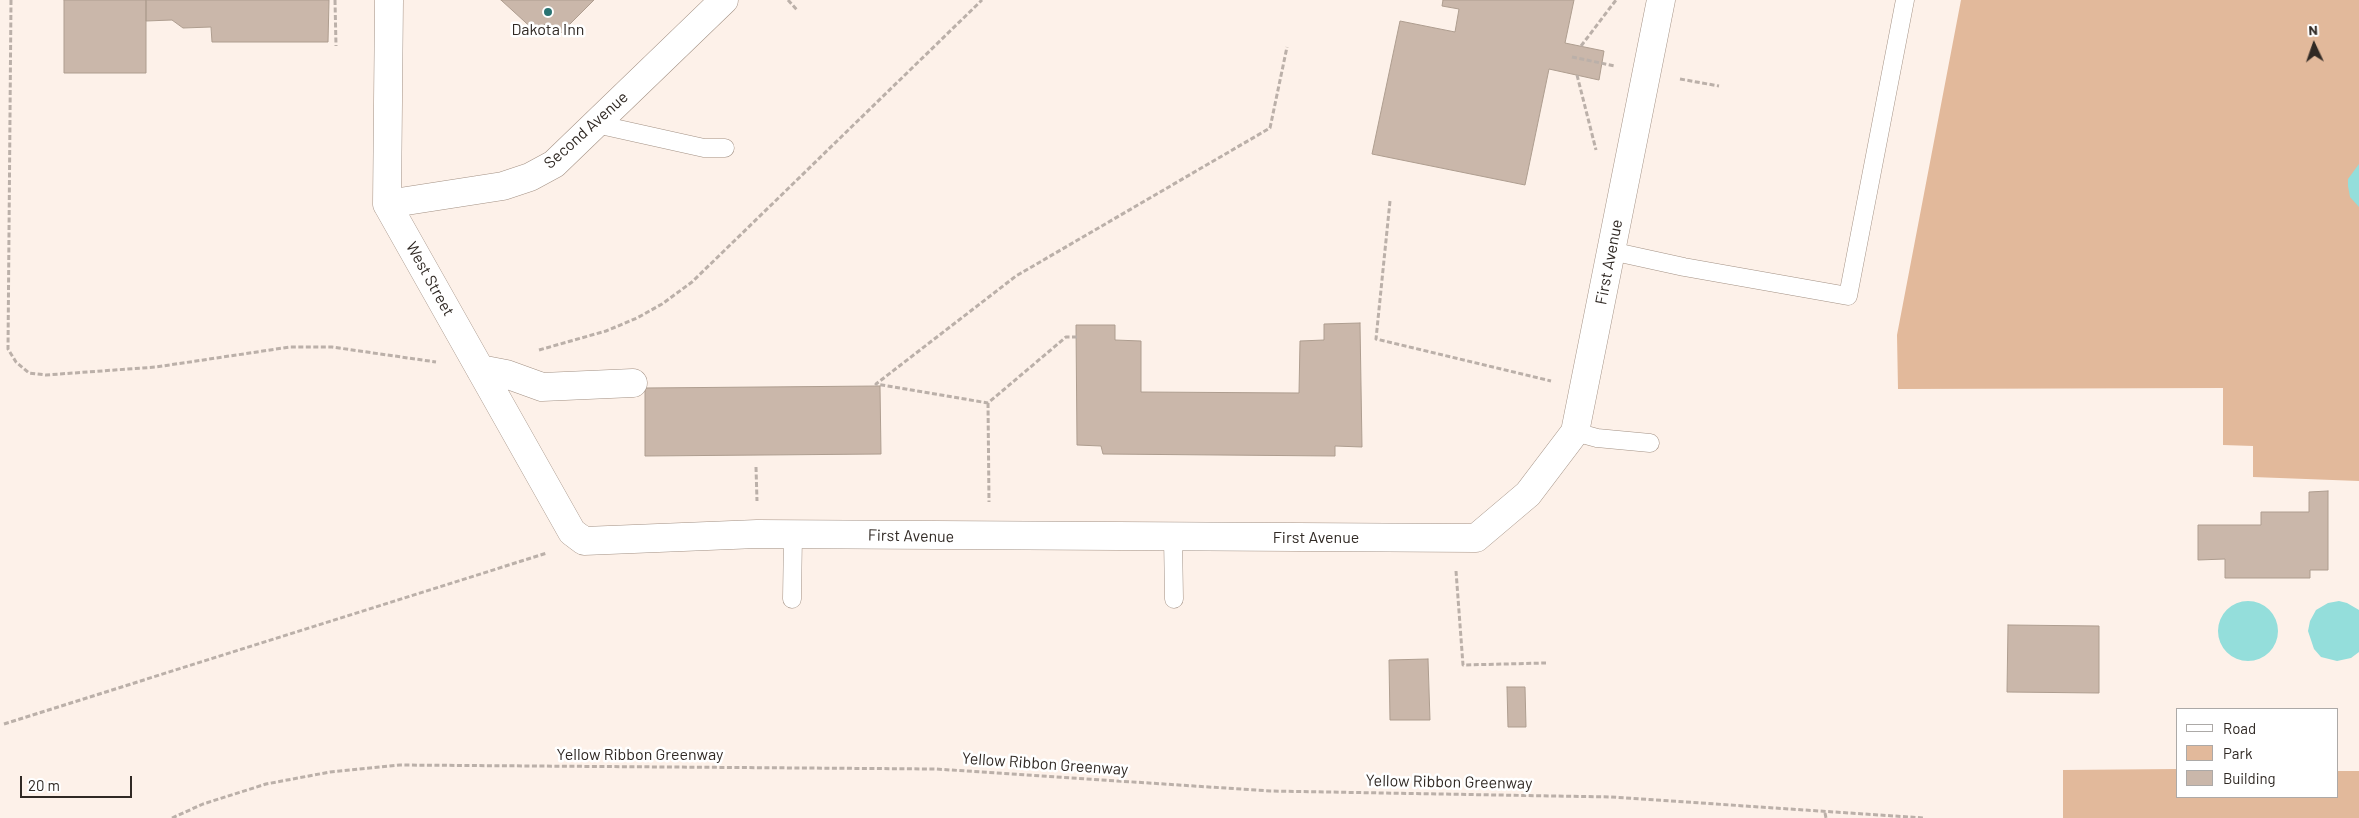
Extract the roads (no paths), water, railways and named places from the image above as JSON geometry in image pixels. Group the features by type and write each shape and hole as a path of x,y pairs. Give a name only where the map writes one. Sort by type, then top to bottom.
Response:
{"street":[{"name":"West Street","path":"389,0 387,204 480,369 578,536"},
{"name":"Second Avenue","path":"387,204 503,186 530,177 554,164 724,0"},
{"name":"First Avenue","path":"578,536 1476,538 1528,494 1574,432 1661,0"},
{"path":"480,369 506,374 542,387 632,383"}],"lane":[{"path":"1611,251 1684,267 1848,296 1905,0"},
{"path":"596,124 704,148 725,148"},
{"path":"1574,432 1597,438 1650,443"},
{"path":"792,599 793,535"},
{"path":"1173,537 1174,599"}],"water":[{"path":"2359,164 2359,207 2350,197 2348,179"},
{"path":"2248,601 2264,606 2269,610 2273,615 2278,631 2273,647 2269,652 2264,656 2248,661 2232,656 2227,652 2223,647 2218,631 2223,615 2227,610 2232,606"},
{"path":"2339,601 2359,610 2359,652 2351,658 2337,661 2321,657 2314,649 2308,631 2310,621 2316,610 2328,603"}],"place":[{"name":"Dakota Inn","path":"548,12"}]}
